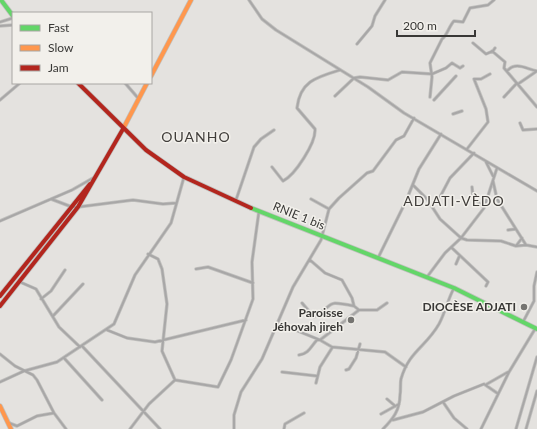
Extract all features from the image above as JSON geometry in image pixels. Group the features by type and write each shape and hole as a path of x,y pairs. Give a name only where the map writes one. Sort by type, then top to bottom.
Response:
{"main road":[{"path":"1,0 12,16"},
{"path":"152,74 191,0"},
{"name":"RNIE 1 bis","path":"79,84 123,129 156,158 184,177 259,211 454,288 536,329"},
{"path":"0,306 78,207 97,176 146,84"},
{"path":"0,296 10,286 97,176"},
{"path":"0,406 11,429"}],"street":[{"path":"249,0 264,22 354,78 414,118 537,191"},
{"path":"357,44 372,26 375,16 385,0"},
{"path":"430,97 432,74 430,63 452,23 454,21 463,22 470,8 488,5 494,0"},
{"path":"0,22 12,17"},
{"path":"0,26 12,25"},
{"path":"473,43 486,54 492,52 495,48"},
{"path":"492,52 505,62 504,68 537,107"},
{"path":"335,96 354,78 360,76 388,80 402,72 432,74 446,68 452,63 460,68 463,66"},
{"path":"507,71 509,68 519,65 537,71"},
{"path":"272,167 283,181 292,176 297,165 308,153 314,137 315,129 297,108 300,93 315,77 340,70"},
{"path":"504,97 518,84 537,71"},
{"path":"467,149 488,122 485,104 474,79 481,79 490,74"},
{"path":"434,100 456,76"},
{"path":"0,100 19,84"},
{"path":"126,84 138,98"},
{"path":"453,114 462,111"},
{"path":"234,429 234,415 241,392 262,359 293,287 310,260 322,236 330,209 339,198 367,173 373,171 396,140 404,136 414,118"},
{"path":"520,123 523,130 537,129"},
{"path":"236,201 254,147 261,139 274,130"},
{"path":"378,258 413,185 419,169 441,134"},
{"path":"440,197 450,178 474,153"},
{"path":"483,159 488,164 493,178 494,192 497,199 526,245"},
{"path":"427,277 445,253 461,238 484,208 497,168"},
{"path":"0,221 51,199 97,176"},
{"path":"0,382 24,371 52,364 64,358 106,330 116,320 135,274 148,254 168,229 184,177"},
{"path":"413,185 427,199 440,219 461,238 467,240 501,241 516,246 526,245 537,247"},
{"path":"472,187 472,197 484,208"},
{"path":"51,199 72,207 133,200 163,204 176,203"},
{"path":"311,199 330,209"},
{"path":"175,380 218,387 246,320 253,299 253,248 259,211"},
{"path":"0,215 4,218"},
{"path":"508,230 517,230"},
{"path":"516,246 522,238"},
{"path":"452,248 459,257 465,259 482,275 488,282 486,286"},
{"path":"148,254 158,259 162,269 167,304 162,351 175,380"},
{"path":"456,264 459,257"},
{"path":"310,260 325,273 344,282 352,298 354,306"},
{"path":"26,266 30,269"},
{"path":"196,269 208,267 254,283"},
{"path":"41,299 51,291 65,270"},
{"path":"523,322 534,300 534,286 537,272"},
{"path":"20,282 34,287 59,327 81,346 160,429"},
{"path":"53,316 82,284"},
{"path":"10,286 15,288"},
{"path":"393,420 399,404 401,381 406,367 413,354 429,339 439,324 454,288"},
{"path":"302,303 314,317 330,303 334,302 354,306 359,310"},
{"path":"299,354 306,353 316,341 320,340 359,310 377,310 387,303"},
{"path":"106,330 127,338 144,341 164,341 246,320"},
{"path":"277,323 320,340 332,347 385,352 406,367"},
{"path":"481,429 497,393 536,329"},
{"path":"346,370 349,369 356,358 360,344"},
{"path":"316,383 317,376 332,347"},
{"path":"0,354 24,371 34,375 54,413 66,429"},
{"path":"516,429 537,357"},
{"path":"64,358 102,400"},
{"path":"282,372 317,376"},
{"path":"383,429 393,420 423,412 464,392 487,384 509,372"},
{"path":"130,429 149,404 175,380"},
{"path":"487,384 497,393"},
{"path":"526,429 537,391"},
{"path":"387,399 394,406"},
{"path":"443,402 454,418 467,429"},
{"path":"381,414 399,404"},
{"path":"9,423 17,426 37,416 54,413"},
{"path":"284,429 285,424 304,413"}],"traffic: fast":[{"path":"1,0 12,15"},
{"path":"251,208 454,288 537,329"}],"traffic: slow":[{"path":"152,74 191,0"},
{"path":"123,129 146,84"},
{"path":"0,406 11,429"}],"traffic: jam":[{"path":"79,84 146,150 184,177 251,208"},
{"path":"0,306 78,207 123,129"},
{"path":"0,296 90,184"}],"place":[{"name":"DIOCÈSE ADJATI","path":"524,307"},
{"name":"Paroisse Jéhovah jireh","path":"351,320"}],"district":[{"name":"OUANHO","path":"196,137"},
{"name":"ADJATI-VÈDO","path":"454,201"}]}
